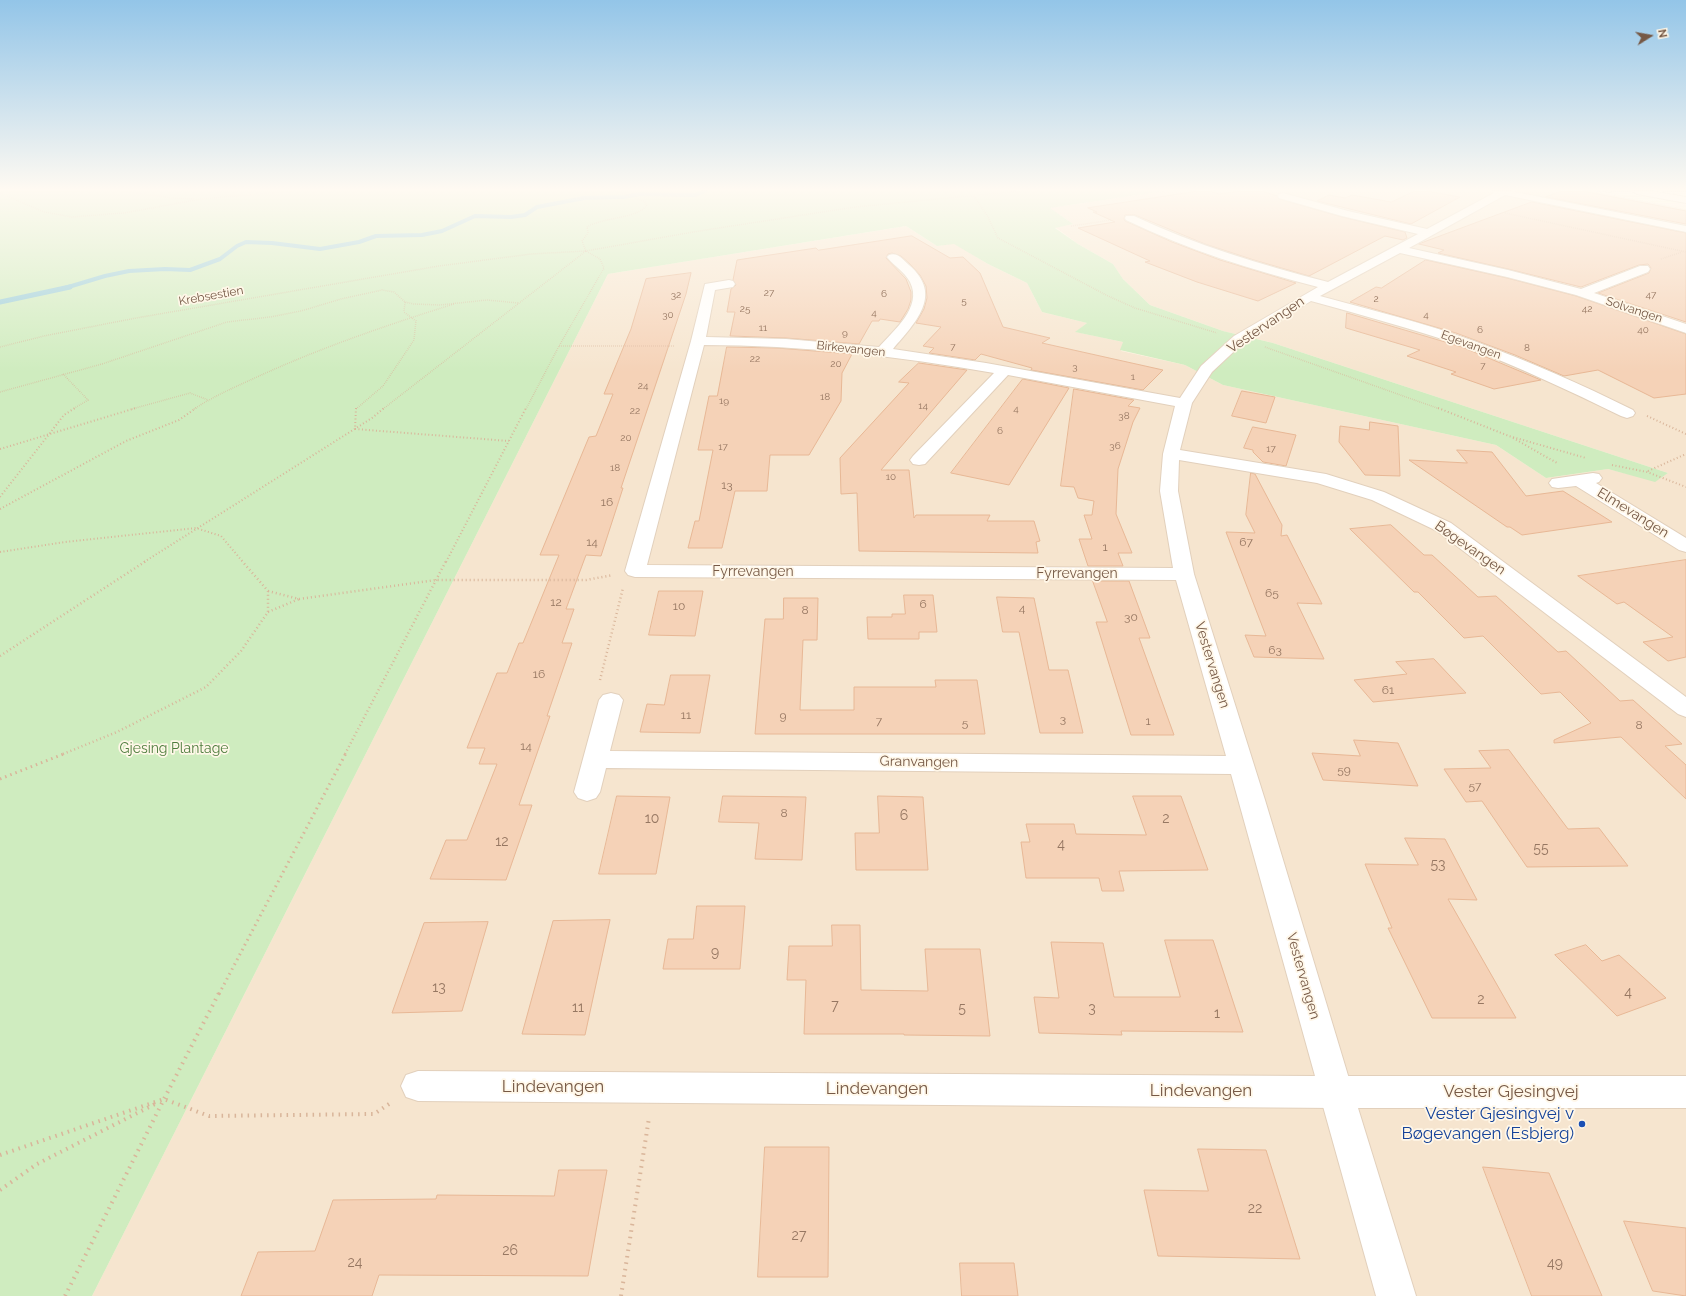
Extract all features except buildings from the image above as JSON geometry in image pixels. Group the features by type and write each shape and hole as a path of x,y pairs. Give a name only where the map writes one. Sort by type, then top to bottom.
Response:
{"street":[{"path":"1209,251 1230,259 1329,286"},
{"name":"Vestervangen","path":"1395,251 1309,297 1240,340 1206,369 1184,403 1171,454 1169,491 1184,574 1396,1296"},
{"name":"Solvangen","path":"1412,251 1498,270 1581,293 1661,318 1686,328"},
{"path":"882,352 910,319 918,306 920,292 916,279 907,268 887,258 910,254"},
{"name":"Solvangen","path":"1581,293 1650,271 1623,264"},
{"path":"635,571 698,341 709,287 729,284"},
{"name":"Egevangen","path":"1309,297 1409,324 1469,344 1566,383 1627,413"},
{"name":"Birkevangen","path":"698,341 786,343 882,352 943,360 1184,403"},
{"path":"919,460 1004,371"},
{"name":"Bøgevangen","path":"1171,454 1320,478 1378,496 1444,527 1686,708"},
{"path":"1558,483 1594,474"},
{"name":"Elmevangen","path":"1594,474 1686,546"},
{"name":"Fyrrevangen","path":"635,571 1184,574"},
{"path":"587,792 611,700"},
{"name":"Granvangen","path":"596,759 1241,765"},
{"name":"Lindevangen","path":"418,1086 1336,1092"},
{"name":"Vester Gjesingvej","path":"1336,1092 1686,1092"}],"path":[{"name":"Krebsestien","path":"0,347 44,336 136,318 439,266 531,254 566,251"},
{"path":"0,656 196,528 372,418 584,251"},
{"path":"65,1296 164,1099 436,580 559,346 604,268 600,259 588,251"},
{"path":"1024,251 1108,296 1135,308 1260,345 1411,398 1509,436 1591,460"},
{"path":"0,392 102,364 227,322 270,317 301,311 341,298 382,290 394,292 405,302 414,304 440,305 487,300 519,303"},
{"path":"355,429 356,408 383,386 414,340 416,321 404,312 405,302"},
{"path":"0,509 126,442 179,420 208,400 292,361 412,317 460,302"},
{"path":"559,346 682,346 698,341"},
{"path":"0,497 64,415 88,400 63,374"},
{"path":"0,449 190,393 208,400"},
{"path":"1627,413 1643,415 1686,434"},
{"path":"355,429 509,441"},
{"path":"1509,436 1568,469 1594,474 1647,472 1686,454"},
{"path":"1647,472 1686,487"},
{"path":"0,552 65,542 196,528 221,536 268,591 299,599"},
{"path":"0,779 117,732 206,687 241,651 268,612 299,599 436,580 586,580 635,571"},
{"path":"611,700 598,689 625,580 635,571"},
{"path":"268,591 268,612"},
{"path":"0,1155 164,1099 209,1116 374,1114 418,1086"},
{"path":"621,1296 653,1088"},
{"path":"0,1190 37,1164 164,1099"}],"shaded area":[{"path":"748,251 968,251 988,264 1027,283 1042,312 1087,323 1076,332 1123,342 1121,351 1185,365 1223,385 1496,445 1546,478 1608,469 1655,481 1668,473 1273,343 1223,331 1150,305 1123,279 1113,264 1091,251 1686,251 1686,1296 92,1296 608,274"}],"green space":[{"name":"Gjesing Plantage","path":"0,251 748,251 608,274 92,1296 0,1296"},
{"name":"Gjesing Plantage","path":"967,251 1091,251 1113,264 1123,279 1150,305 1223,331 1273,343 1668,473 1655,482 1608,469 1546,478 1496,445 1223,385 1185,365 1120,350 1123,342 1075,332 1087,323 1042,312 1027,283 988,264"}],"waterway":[{"path":"65,288 105,276 129,271 165,269 190,270 220,259 230,251"},
{"path":"0,302 70,287"}],"place":[{"name":"Vester Gjesingvej v Bøgevangen (Esbjerg)","path":"1582,1124"}]}
